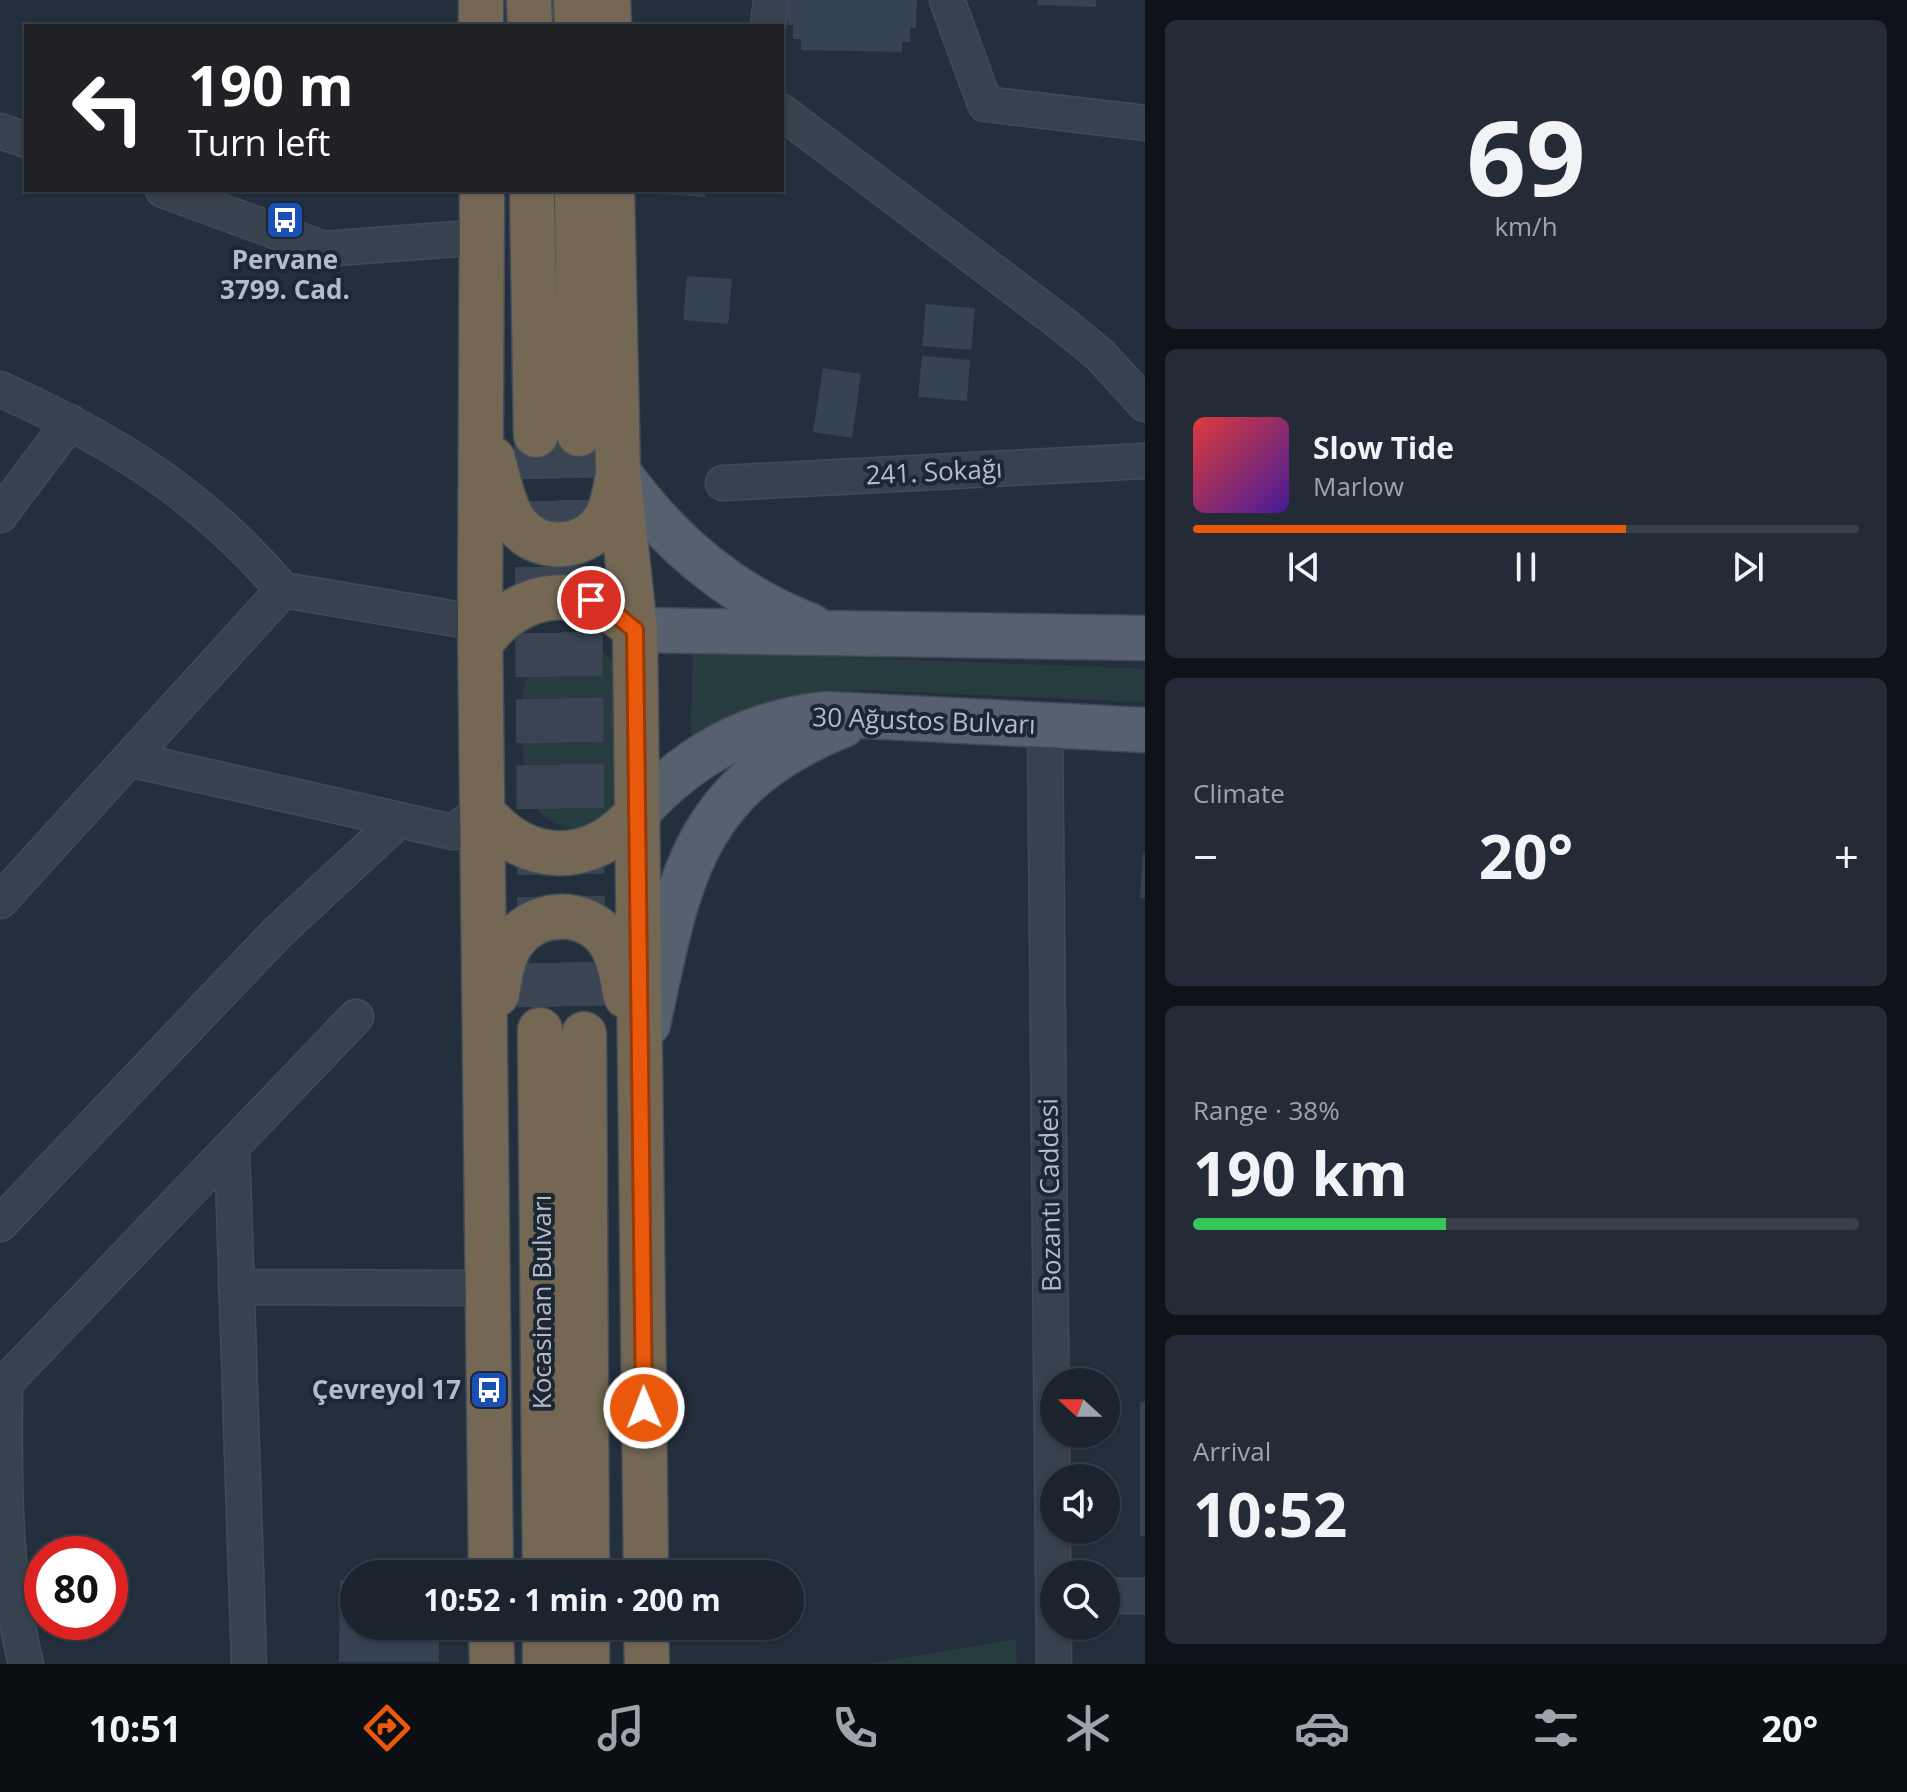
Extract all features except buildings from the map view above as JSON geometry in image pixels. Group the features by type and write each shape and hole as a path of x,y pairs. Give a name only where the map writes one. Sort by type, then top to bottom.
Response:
{"highway":[{"path":"481,0 481,24"},
{"path":"529,0 530,24"},
{"path":"576,0 577,24"},
{"path":"608,0 609,24"},
{"path":"482,192 480,633 491,1560"},
{"path":"532,192 536,435"},
{"path":"577,192 579,434"},
{"path":"612,192 618,472 635,630 646,1560"},
{"path":"482,419 508,511 523,532 546,544 574,543 599,528 613,501 618,472"},
{"path":"480,633 512,610 555,596 573,596 607,607 635,630"},
{"path":"482,811 494,825 516,841 541,852 559,854 595,847 625,827 637,813"},
{"path":"486,1060 508,948 530,925 559,916 587,922 610,941 616,954 640,1061"},
{"name":"Kocasinan Bulvarı","path":"540,1030 545,1560"},
{"name":"Kocasinan Bulvarı","path":"584,1034 587,1560"},
{"path":"491,1640 492,1664"},
{"path":"545,1640 545,1664"},
{"path":"587,1640 587,1664"},
{"path":"646,1640 647,1664"}],"main road":[{"path":"618,472 663,527 716,575 770,608 828,632"},
{"path":"635,630 1145,638"},
{"name":"30 Ağustos Bulvarı","path":"637,813 690,763 751,730 788,719 827,714 1145,730"},
{"path":"640,1061 674,905 697,845 710,822 744,784 789,750 843,725 872,717"}],"street":[{"path":"768,24 771,0"},
{"path":"947,0 985,104 1145,123"},
{"path":"784,114 1065,326 1100,355 1145,404"},
{"path":"0,131 24,139"},
{"path":"168,192 324,249 482,237"},
{"path":"0,389 70,422 155,471 187,494 243,544 283,590 480,633"},
{"path":"0,515 70,422"},
{"name":"241. Sokağı","path":"723,483 1145,461"},
{"path":"0,901 283,590"},
{"name":"Bozantı Caddesi","path":"1045,726 1054,1560"},
{"path":"129,759 453,832 482,811"},
{"path":"0,1224 277,933 399,820"},
{"path":"26,1664 10,1584 5,1532 5,1383 356,1017"},
{"path":"232,1147 249,1664"},
{"path":"236,1287 488,1288"},
{"path":"1120,1596 1145,1596"},
{"name":"Bozantı Caddesi","path":"1054,1640 1054,1664"}],"green space":[{"path":"576,646 602,651 622,668 628,807 579,830 547,818 531,798 524,771 521,721 523,690 534,666 558,650"},
{"path":"693,651 1145,669 1145,702 864,690 804,697 690,752"},
{"path":"1016,1639 1017,1664 870,1664"}],"tunnel":[{"path":"579,434 584,1034"},
{"path":"536,435 540,1030"}],"place":[{"name":"Pervane 3799. Cad.","path":"285,220"},
{"name":"Çevreyol 17","path":"489,1390"}],"route":[{"path":"591,600 607,607 635,630 644,1408"}]}
